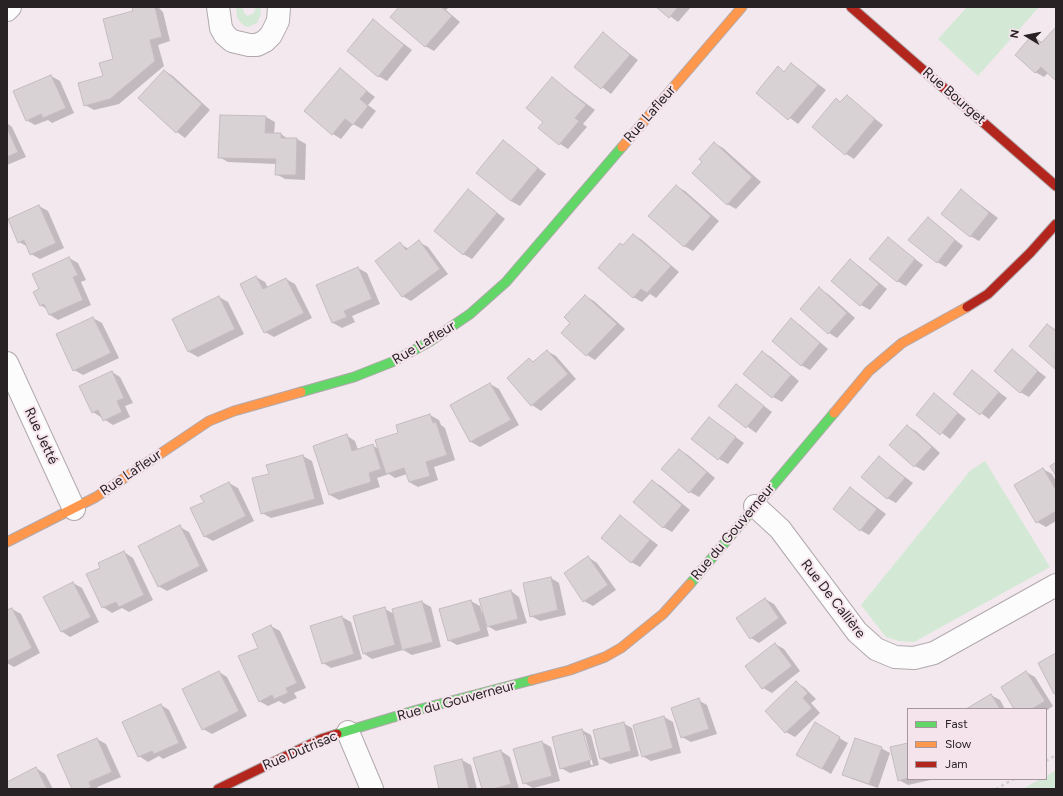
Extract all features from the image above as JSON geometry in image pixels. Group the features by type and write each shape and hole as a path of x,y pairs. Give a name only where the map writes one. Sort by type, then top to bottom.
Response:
{"street":[{"path":"7,10 10,7"},
{"path":"218,7 221,28 225,35 232,41 249,45 257,45 265,41 271,35 278,21 279,7"},
{"name":"Rue Lafleur","path":"7,542 96,497 209,421 234,411 354,376 392,362 429,342 470,314 506,282 742,7"},
{"name":"Rue Bourget","path":"850,7 1056,186"},
{"name":"Rue du Gouverneur","path":"348,732 417,710 570,670 621,648 663,614 869,371 902,343 936,323 968,307 988,294 1026,258 1055,223"},
{"name":"Rue Jetté","path":"7,362 74,509"},
{"name":"Rue De Callière","path":"755,506 780,529 857,632 876,649 895,657 914,658 934,653 1056,585"},
{"name":"Rue Dutrisac","path":"218,789 318,740 348,732 372,789"}],"path":[{"path":"1047,760 1056,755"},
{"path":"996,789 1012,780"}],"green space":[{"path":"236,7 242,7 245,14 248,16 254,13 256,7 260,7 261,14 257,23 248,27 243,25 237,18"},
{"path":"967,7 1039,7 978,76 938,39"},
{"path":"985,461 1050,567 914,642 899,641 886,637 861,605 970,471"},
{"path":"1056,770 1056,789 1023,789 1038,780 1047,780 1047,775"}],"building":[{"path":"132,7 155,7 162,37 150,40 155,61 110,99 84,106 78,83 103,76 99,63 113,59 103,19 133,11"},
{"path":"399,7 441,7 452,16 425,47 390,17"},
{"path":"656,7 678,7 669,18"},
{"path":"373,19 404,45 378,77 347,51"},
{"path":"1056,27 1056,81 1041,67 1035,73 1015,55 1032,35 1041,43"},
{"path":"603,32 630,55 601,89 574,67"},
{"path":"791,63 818,85 788,120 756,93 778,66 784,72"},
{"path":"340,68 367,91 360,99 368,106 353,125 345,119 332,135 304,111"},
{"path":"164,70 202,104 176,133 138,98"},
{"path":"51,75 66,108 43,118 41,114 26,121 13,91"},
{"path":"552,77 586,105 575,118 579,121 559,145 538,128 543,122 526,108"},
{"path":"847,95 875,119 845,155 812,127 836,98 840,102"},
{"path":"220,115 266,116 265,133 281,133 281,138 297,138 296,175 275,175 276,159 218,158"},
{"path":"7,128 18,152 7,157"},
{"path":"503,140 538,168 511,201 476,173"},
{"path":"714,142 752,177 727,205 692,173 702,162 699,159"},
{"path":"676,185 711,216 684,247 648,216"},
{"path":"468,189 497,213 463,255 434,231"},
{"path":"961,189 989,213 970,237 941,214"},
{"path":"39,205 56,243 30,255 24,240 18,243 8,219"},
{"path":"928,217 955,240 937,263 908,240"},
{"path":"633,234 671,266 647,293 641,289 633,298 598,268 620,243 623,245"},
{"path":"888,237 915,259 897,282 869,259"},
{"path":"419,240 440,269 402,297 375,261 400,242 406,250"},
{"path":"69,257 78,275 73,277 83,300 49,315 44,304 40,306 33,292 39,289 32,274"},
{"path":"850,259 879,284 860,306 831,281"},
{"path":"358,267 372,299 344,311 347,317 332,323 316,285"},
{"path":"256,276 263,289 286,278 304,313 264,333 240,284"},
{"path":"819,287 847,313 828,334 800,309"},
{"path":"585,295 617,324 586,356 561,333 570,323 564,317"},
{"path":"219,296 235,329 188,352 172,319"},
{"path":"93,317 111,353 73,371 56,334"},
{"path":"791,318 820,343 801,366 772,341"},
{"path":"1047,324 1056,331 1055,369 1029,346"},
{"path":"1012,349 1038,371 1020,393 994,371"},
{"path":"547,350 568,374 531,406 507,378 529,358 533,362"},
{"path":"762,351 791,375 772,398 743,374"},
{"path":"972,370 999,392 980,415 953,394"},
{"path":"112,371 124,398 117,401 122,412 103,421 98,410 92,413 79,386"},
{"path":"490,383 511,420 470,442 450,405"},
{"path":"736,384 764,406 746,428 718,406"},
{"path":"934,393 958,413 940,435 916,415"},
{"path":"430,414 433,423 436,422 447,455 426,462 430,476 409,482 404,468 386,474 375,440 398,433 396,425"},
{"path":"709,417 736,437 718,460 691,439"},
{"path":"907,425 932,447 914,467 889,445"},
{"path":"347,434 352,451 373,444 381,469 369,473 371,482 329,495 313,446"},
{"path":"679,449 707,472 689,493 661,469"},
{"path":"303,455 315,499 261,514 252,478 269,474 266,465"},
{"path":"879,456 905,478 887,499 861,477"},
{"path":"1056,462 1056,476 1050,466"},
{"path":"1043,468 1056,490 1056,511 1036,523 1014,485"},
{"path":"652,480 682,505 663,528 633,502"},
{"path":"229,482 246,516 204,537 190,508 204,502 200,496"},
{"path":"850,487 877,509 860,531 833,509"},
{"path":"620,515 650,540 631,563 601,538"},
{"path":"180,525 200,566 158,587 138,546"},
{"path":"124,551 144,595 119,607 116,602 102,608 86,574 100,568 98,563"},
{"path":"588,556 608,585 583,602 564,573"},
{"path":"551,577 558,610 530,617 523,583"},
{"path":"73,582 91,617 61,632 43,597"},
{"path":"511,590 518,619 487,627 479,599"},
{"path":"765,598 779,618 750,639 736,618"},
{"path":"471,600 481,631 448,641 439,609"},
{"path":"422,601 433,642 402,650 392,609"},
{"path":"385,607 395,645 363,654 353,616"},
{"path":"12,608 32,648 7,661 7,610"},
{"path":"342,616 354,654 322,664 310,626"},
{"path":"271,625 297,683 286,688 288,693 274,699 272,695 259,702 238,656 258,648 252,634"},
{"path":"775,643 792,666 762,689 745,666"},
{"path":"1056,653 1056,693 1054,694 1038,663"},
{"path":"219,671 239,711 202,730 182,689"},
{"path":"1026,671 1045,701 1034,708 1013,708 1001,687"},
{"path":"796,681 808,693 803,698 812,708 785,733 765,711"},
{"path":"991,694 999,708 968,708"},
{"path":"699,698 709,729 681,738 671,708"},
{"path":"161,704 179,743 154,754 152,751 138,757 122,722"},
{"path":"664,716 673,748 642,757 633,725"},
{"path":"624,722 631,751 600,759 593,730"},
{"path":"815,722 840,737 822,769 796,755"},
{"path":"582,729 591,760 560,769 552,737"},
{"path":"97,738 112,772 89,782 91,787 87,789 72,789 57,755"},
{"path":"855,738 882,747 869,784 842,775"},
{"path":"542,741 552,776 523,784 513,749"},
{"path":"907,743 907,778 898,781 890,747"},
{"path":"501,750 511,784 493,789 482,789 473,758"},
{"path":"462,759 469,789 439,789 434,766"},
{"path":"36,767 47,789 7,789 7,782"}],"traffic: fast":[{"path":"301,392 354,377 392,362 429,342 470,314 506,282 622,147"},
{"path":"690,584 834,413"},
{"path":"337,734 417,710 532,680"}],"traffic: slow":[{"path":"622,147 742,7"},
{"path":"834,413 869,371 902,343 967,307"},
{"path":"7,542 96,497 209,421 234,411 301,392"},
{"path":"532,680 570,670 605,657 621,648 663,614 690,584"}],"traffic: jam":[{"path":"851,7 1056,186"},
{"path":"967,307 988,294 1030,253 1056,224"},
{"path":"218,789 321,739 337,734"}]}
